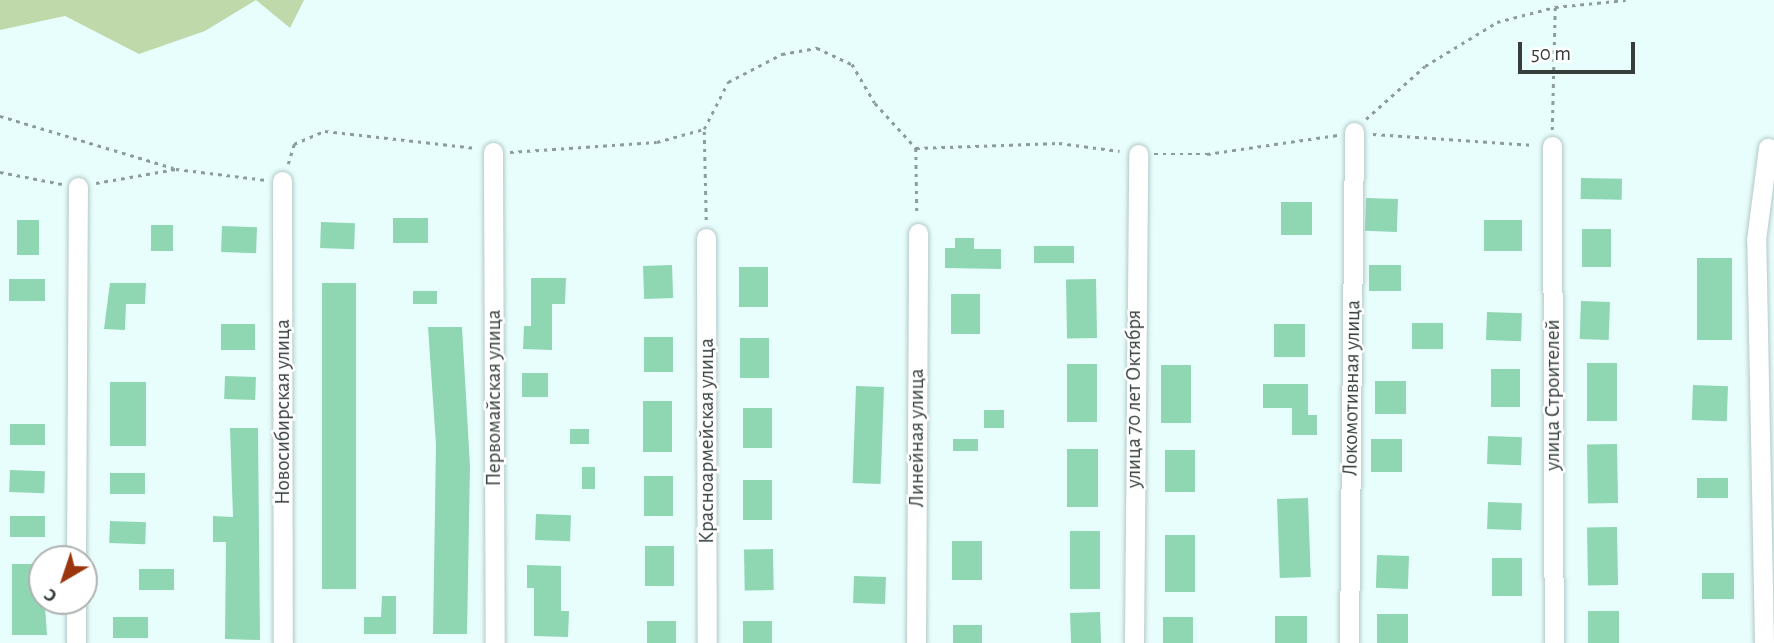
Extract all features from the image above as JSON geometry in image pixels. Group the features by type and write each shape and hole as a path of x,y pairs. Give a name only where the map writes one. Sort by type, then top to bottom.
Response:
{"street":[{"name":"Локомотивная улица","path":"1349,643 1354,132"},
{"name":"улица Строителей","path":"1552,146 1554,643"},
{"path":"1764,643 1756,240 1768,148"},
{"name":"Первомайская улица","path":"493,152 495,643"},
{"name":"улица 70 лет Октября","path":"1133,643 1138,154"},
{"name":"Новосибирская улица","path":"282,181 283,643"},
{"path":"76,545 78,187"},
{"name":"Линейная улица","path":"916,643 918,233"},
{"name":"Красноармейская улица","path":"706,238 707,643"},
{"path":"76,615 76,643"}],"path":[{"path":"1354,132 1425,66 1497,22 1555,7 1626,0"},
{"path":"916,148 1059,142 1138,154 1207,154 1354,132 1552,146 1555,7"},
{"path":"706,238 704,129 728,82 782,54 817,48 852,64 876,103 916,148 918,233"},
{"path":"0,116 176,169 282,181 294,144 325,131 493,152 657,142 704,129"},
{"path":"0,172 78,187 176,169"}],"green space":[{"path":"0,0 256,0 205,31 139,54 65,16 0,30"},
{"path":"256,0 304,0 290,28"}],"building":[{"path":"1581,178 1622,179 1622,200 1581,199"},
{"path":"1366,198 1398,199 1397,232 1365,231"},
{"path":"1281,202 1312,202 1312,235 1281,235"},
{"path":"393,218 428,218 428,243 393,243"},
{"path":"17,220 39,220 39,255 17,255"},
{"path":"1484,220 1522,220 1522,251 1484,251"},
{"path":"321,222 355,223 354,249 320,248"},
{"path":"151,225 173,225 173,251 151,251"},
{"path":"222,226 257,227 256,253 221,252"},
{"path":"1582,229 1611,229 1611,267 1582,267"},
{"path":"955,238 974,238 974,249 1001,249 1001,269 945,268 945,248 955,248"},
{"path":"1034,246 1074,246 1074,263 1034,263"},
{"path":"1697,258 1732,258 1732,340 1697,340"},
{"path":"672,265 673,298 644,299 643,266"},
{"path":"1369,265 1401,265 1401,291 1369,291"},
{"path":"739,267 768,267 768,307 739,307"},
{"path":"531,278 566,278 565,304 552,304 552,350 523,349 524,326 531,326"},
{"path":"9,279 45,279 45,301 9,301"},
{"path":"1096,279 1097,338 1067,339 1066,280"},
{"path":"110,283 146,283 145,304 126,304 125,330 104,329"},
{"path":"322,283 356,283 356,589 322,589"},
{"path":"413,291 437,291 437,304 413,304"},
{"path":"951,294 980,294 980,334 951,334"},
{"path":"1581,301 1610,302 1609,340 1580,339"},
{"path":"1487,312 1522,313 1521,341 1486,340"},
{"path":"1412,323 1443,323 1443,349 1412,349"},
{"path":"221,324 255,324 255,350 221,350"},
{"path":"1274,324 1305,324 1305,357 1274,357"},
{"path":"428,327 462,327 470,466 467,634 433,634 436,445"},
{"path":"644,337 673,337 673,372 644,372"},
{"path":"740,338 769,338 769,378 740,378"},
{"path":"1587,363 1617,363 1617,421 1587,421"},
{"path":"1067,364 1097,364 1097,422 1067,422"},
{"path":"1161,365 1191,365 1191,423 1161,423"},
{"path":"1491,369 1520,369 1520,407 1491,407"},
{"path":"522,373 548,373 548,397 522,397"},
{"path":"225,376 256,377 255,400 224,399"},
{"path":"1375,381 1406,381 1406,414 1375,414"},
{"path":"110,382 146,382 146,446 110,446"},
{"path":"1263,384 1308,384 1308,415 1317,415 1317,435 1292,435 1292,408 1263,408"},
{"path":"1693,385 1728,386 1727,421 1692,420"},
{"path":"856,386 884,387 881,484 853,483"},
{"path":"643,401 672,401 672,452 643,452"},
{"path":"743,408 772,408 772,448 743,448"},
{"path":"984,410 1004,410 1004,428 984,428"},
{"path":"10,424 45,424 45,445 10,445"},
{"path":"230,428 258,428 260,640 225,639 226,542 213,542 213,516 233,517"},
{"path":"570,429 589,429 589,444 570,444"},
{"path":"1488,436 1522,437 1521,465 1487,464"},
{"path":"953,439 978,439 978,451 953,451"},
{"path":"1371,439 1402,439 1402,472 1371,472"},
{"path":"1617,444 1618,503 1588,504 1587,445"},
{"path":"1067,449 1098,449 1098,507 1067,507"},
{"path":"1165,450 1195,450 1195,492 1165,492"},
{"path":"582,467 595,467 595,489 582,489"},
{"path":"10,470 45,471 44,493 9,492"},
{"path":"110,473 145,473 145,494 110,494"},
{"path":"644,476 673,476 673,516 644,516"},
{"path":"1697,478 1728,478 1728,498 1697,498"},
{"path":"743,480 772,480 772,520 743,520"},
{"path":"1308,498 1311,577 1280,578 1277,499"},
{"path":"1488,502 1522,503 1521,530 1487,529"},
{"path":"536,514 571,515 570,541 535,540"},
{"path":"10,516 45,516 45,537 10,537"},
{"path":"110,521 146,522 145,544 109,543"},
{"path":"1617,527 1618,585 1588,586 1587,528"},
{"path":"1070,531 1100,531 1100,589 1070,589"},
{"path":"1165,535 1195,535 1195,592 1165,592"},
{"path":"952,541 982,541 982,580 952,580"},
{"path":"645,546 674,546 674,586 645,586"},
{"path":"773,549 774,590 745,590 744,550"},
{"path":"1377,555 1409,556 1408,589 1376,588"},
{"path":"1492,558 1522,558 1522,596 1492,596"},
{"path":"12,564 28,564 28,615 46,615 47,635 12,635"},
{"path":"527,565 561,566 561,611 569,611 568,637 534,636 534,588 527,588"},
{"path":"139,569 174,569 174,590 139,590"},
{"path":"1702,573 1734,573 1734,599 1702,599"},
{"path":"854,576 886,577 885,604 853,603"},
{"path":"382,596 396,596 396,634 364,634 364,617 381,617"},
{"path":"1588,611 1619,611 1619,643 1588,643"},
{"path":"1100,612 1101,643 1071,643 1070,613"},
{"path":"1377,614 1408,614 1408,643 1377,643"},
{"path":"1275,616 1307,616 1307,643 1275,643"},
{"path":"113,617 148,617 148,638 113,638"},
{"path":"1163,617 1193,617 1193,643 1163,643"},
{"path":"647,621 676,621 676,643 647,643"},
{"path":"743,621 772,621 772,643 743,643"},
{"path":"953,625 982,625 982,643 953,643"}]}
